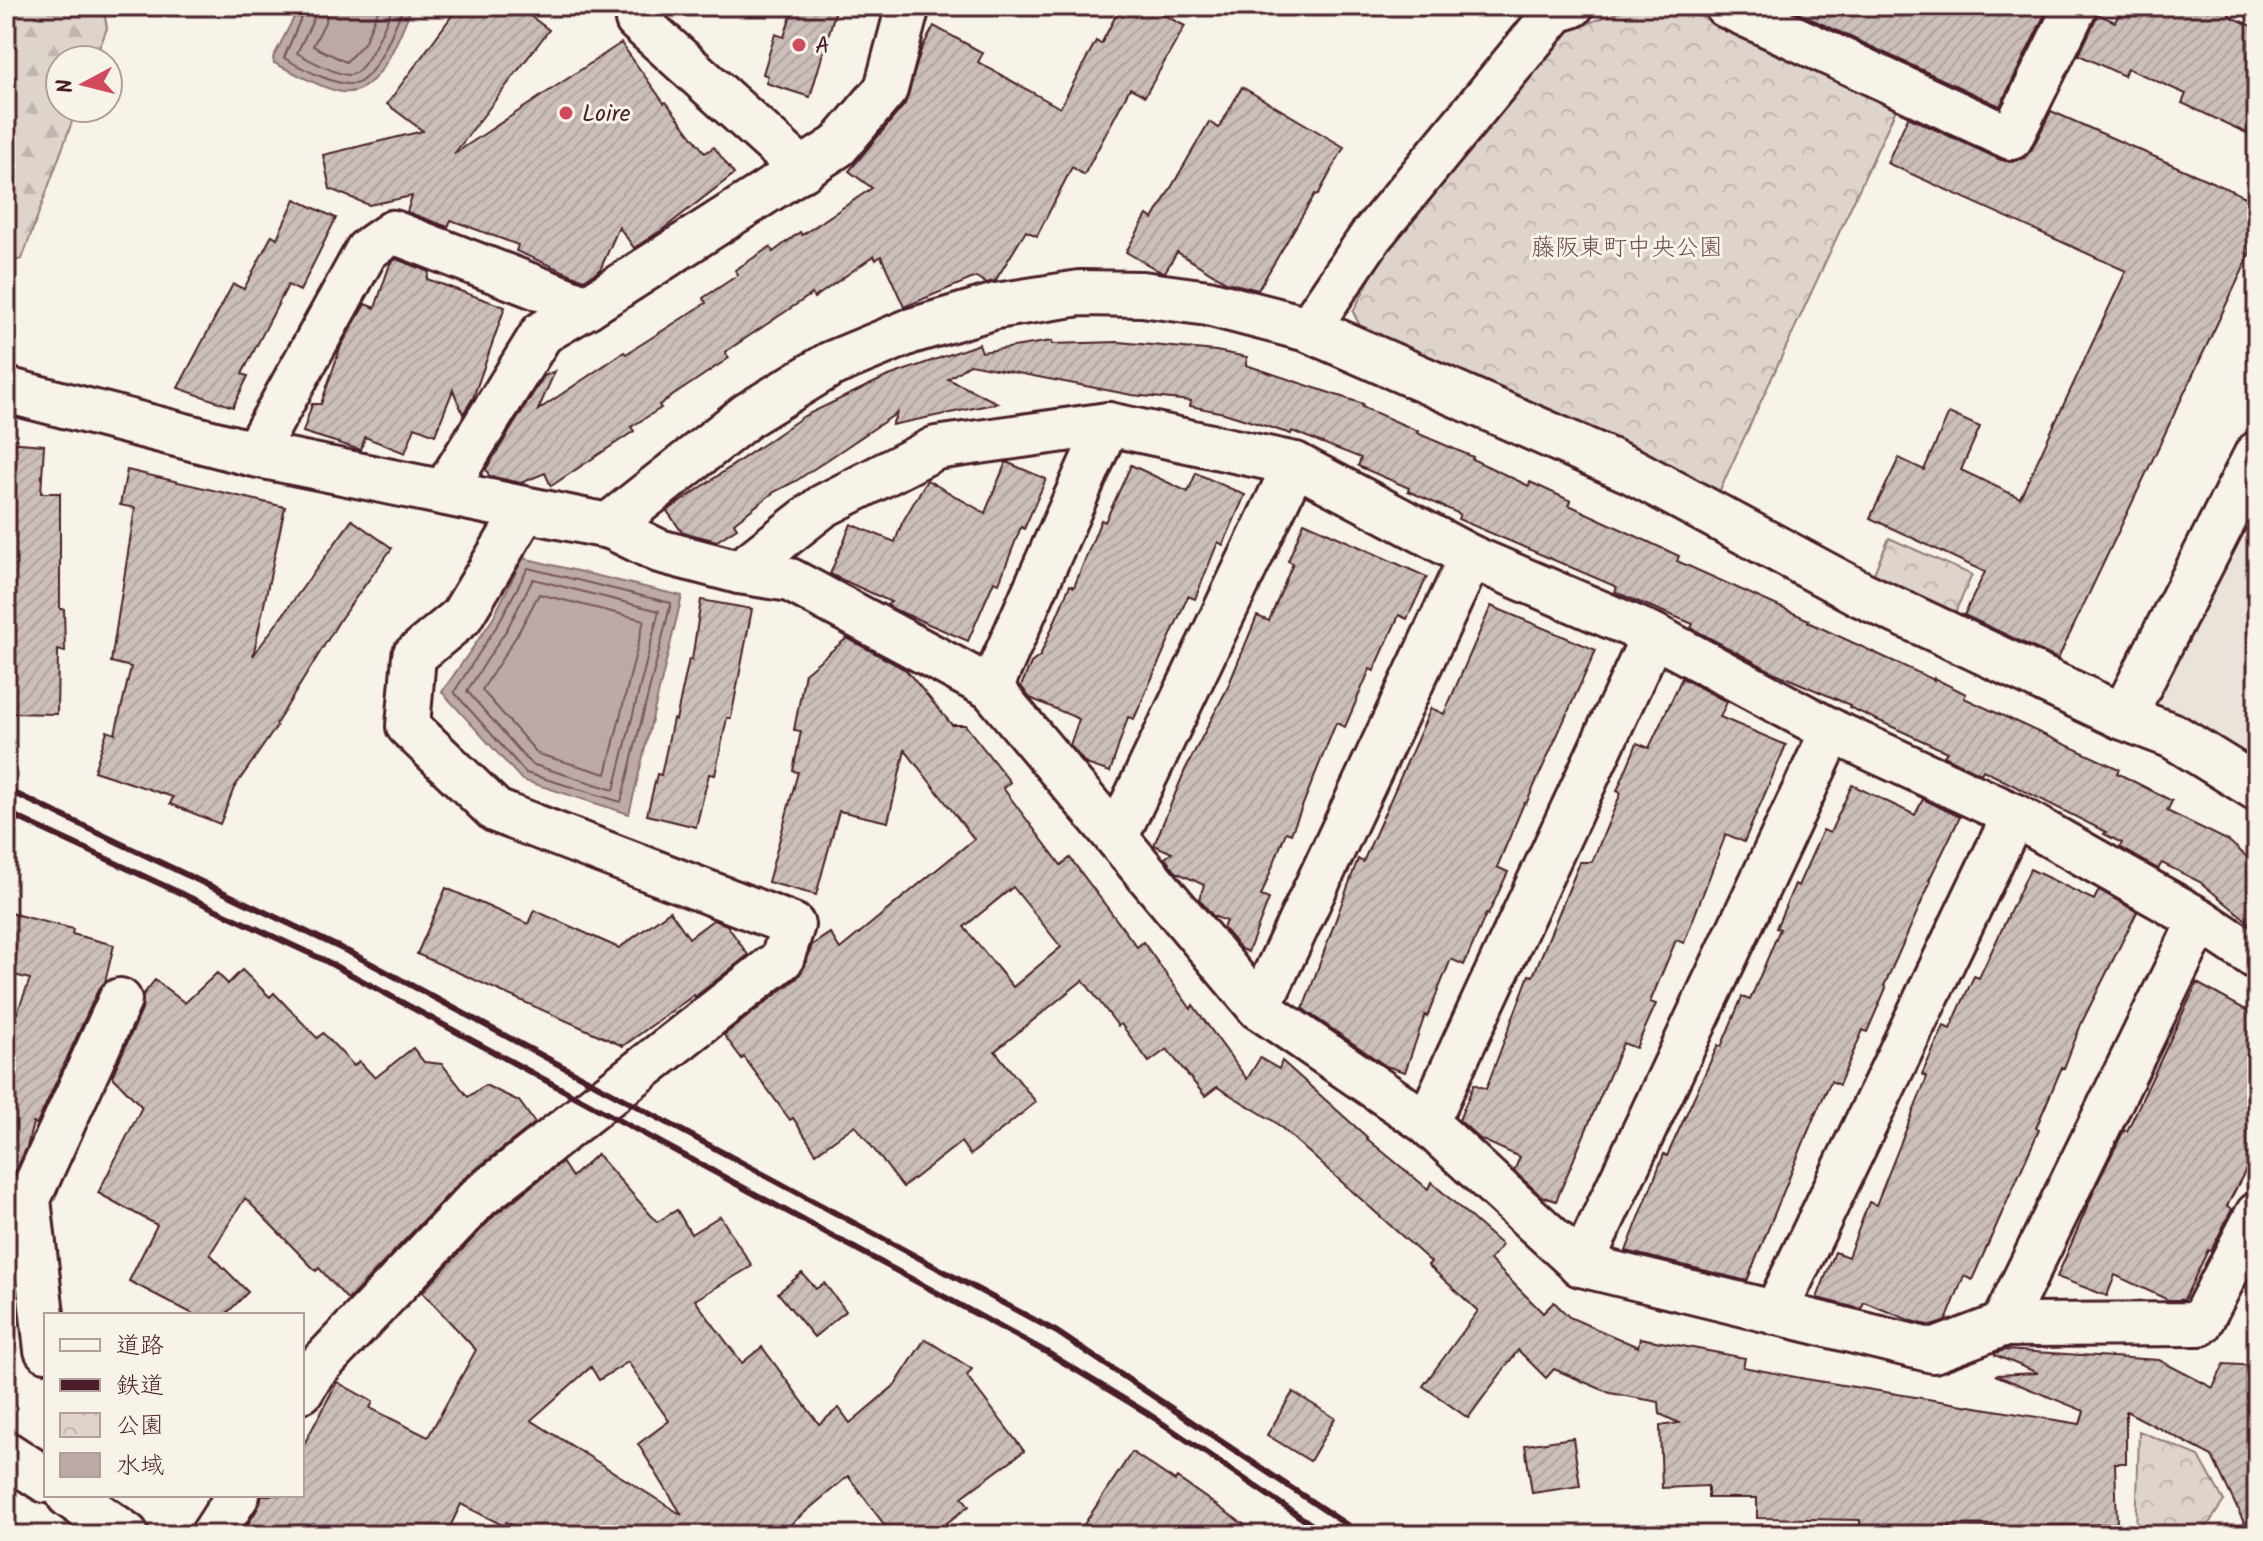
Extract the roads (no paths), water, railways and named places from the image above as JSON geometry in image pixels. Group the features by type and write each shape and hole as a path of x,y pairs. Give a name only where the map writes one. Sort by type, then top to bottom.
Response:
{"street":[{"path":"641,6 637,20 803,170"},
{"path":"443,493 542,333 838,146 886,89 908,6"},
{"path":"1308,329 1371,236 1556,11 1572,6"},
{"path":"1726,6 2011,138 2076,6"},
{"path":"254,454 367,250 393,232 587,307"},
{"path":"608,526 748,415 831,364 911,331 996,306 1080,293 1142,294 1208,303 1308,329 1632,471 1861,594 2123,717 2173,736 2257,788"},
{"path":"6,390 254,454 608,526 659,551 739,572 790,580 991,688 1259,1008 1427,1123 1581,1265 1933,1351 2002,1325 2200,1324 2257,1214"},
{"path":"739,572 823,506 936,448 1108,424 1295,464 1471,557 1653,635 1832,731 2014,815 2200,920 2257,958"},
{"path":"991,688 1108,424"},
{"path":"2123,717 2257,454"},
{"path":"1117,836 1295,464"},
{"path":"304,1388 314,1371 479,1197 782,959 793,925 496,811 408,726 414,656 461,617 526,509"},
{"path":"1259,1008 1471,557"},
{"path":"1427,1123 1653,635"},
{"path":"1581,1265 1832,731"},
{"path":"1775,1313 2014,815"},
{"path":"2002,1325 2200,920"},
{"path":"44,1332 29,1199 120,1000"},
{"path":"6,1454 44,1479"},
{"path":"72,1497 126,1535"},
{"path":"212,1535 237,1497"}],"water":[{"path":"300,6 412,6 394,49 376,77 365,87 352,92 329,89 274,63 273,58"},
{"path":"523,558 682,596 629,814 522,780 442,692 492,620"}],"railway":[{"path":"6,789 353,954 1057,1332 1362,1535"},
{"path":"6,812 324,960 1048,1353 1147,1413 1327,1535"}],"place":[{"name":"A","path":"799,45"},
{"name":"Loire","path":"566,113"}],"park label":[{"name":"藤阪東町中央公園","path":"1627,247"}]}
